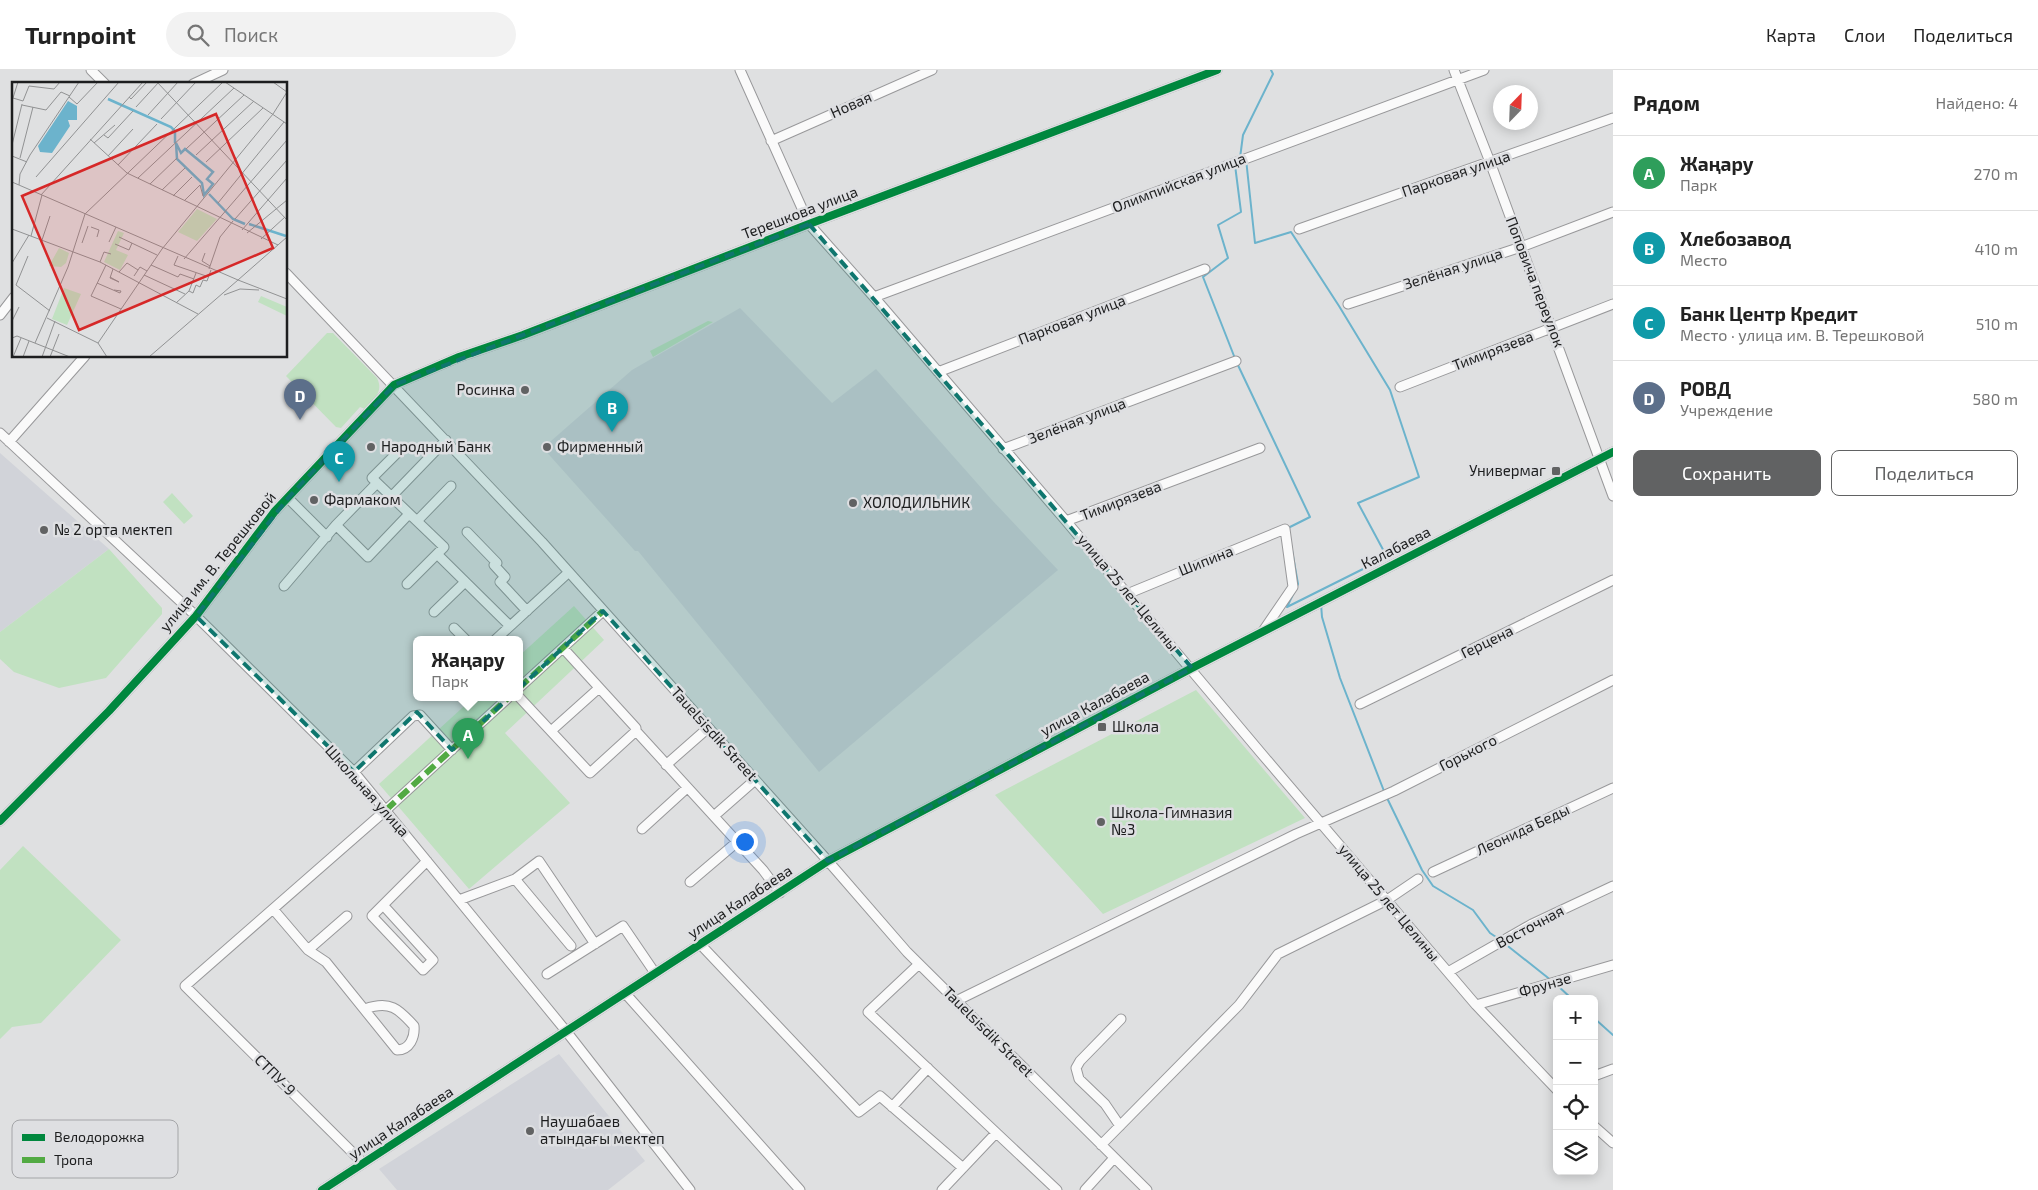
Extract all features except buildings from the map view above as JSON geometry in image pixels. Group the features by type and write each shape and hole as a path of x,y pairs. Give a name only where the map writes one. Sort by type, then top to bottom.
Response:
{"street":[{"path":"92,70 103,82"},
{"path":"198,82 223,70"},
{"name":"улица 25 лет Целины","path":"740,70 809,224 874,297 1192,668 1261,753 1476,1005 1553,1086"},
{"name":"Новая","path":"771,141 932,70"},
{"name":"Терешкова улица","path":"394,386 459,357 523,335 809,224 1218,70"},
{"name":"Поповича переулок","path":"1454,70 1552,328 1613,496"},
{"name":"Олимпийская улица","path":"874,297 1484,70"},
{"name":"Парковая улица","path":"1299,229 1613,118"},
{"name":"Зелёная улица","path":"1348,304 1521,246 1613,212"},
{"name":"Парковая улица","path":"938,372 1206,269"},
{"name":"Tauelsisdik Street","path":"288,275 569,572 919,964 1147,1190"},
{"path":"0,315 12,300"},
{"name":"Тимирязева","path":"1400,387 1613,304"},
{"path":"10,442 83,358"},
{"name":"Зелёная улица","path":"1003,449 1236,361"},
{"name":"улица им. В. Терешковой","path":"0,821 109,711 196,616 275,511 394,386"},
{"name":"Школьная улица","path":"0,433 196,616 354,772 566,1031 690,1190"},
{"path":"391,497 446,440"},
{"name":"Тимирязева","path":"1066,521 1260,448"},
{"name":"Калабаева","path":"1192,668 1613,452"},
{"path":"397,453 372,478 444,547 407,584"},
{"path":"284,586 336,525 377,483"},
{"path":"417,522 451,486"},
{"path":"288,498 327,537"},
{"path":"336,525 368,557 409,514"},
{"name":"Шипина","path":"1127,594 1285,529 1293,587 1262,632"},
{"path":"467,532 497,564 494,565 505,578 500,582 527,611"},
{"path":"437,554 510,626"},
{"path":"499,636 569,572"},
{"name":"Герцена","path":"1360,704 1613,580"},
{"path":"434,612 465,582"},
{"path":"523,684 603,611"},
{"path":"454,628 462,636"},
{"path":"563,648 636,728 636,731 666,765 763,870 780,893"},
{"name":"улица Калабаева","path":"322,1190 828,861 1192,668"},
{"name":"Горького","path":"956,1001 1296,834 1394,791 1613,680"},
{"path":"551,731 599,688"},
{"path":"365,1009 372,1006 388,1005 400,1009 414,1026 414,1038 402,1050 397,1050 326,962 308,950 273,909 386,810 505,701"},
{"path":"523,701 590,773 636,731"},
{"path":"354,772 413,716 420,716 452,750"},
{"path":"666,765 708,728"},
{"path":"714,816 755,780"},
{"path":"642,829 687,788"},
{"name":"Леонида Беды","path":"1433,872 1613,788"},
{"path":"690,882 737,842"},
{"path":"383,905 433,960 423,970 372,916 383,905 427,861"},
{"path":"459,900 515,879 539,861 595,944"},
{"path":"515,879 571,946"},
{"path":"1101,1145 1239,1005 1278,954 1387,900 1418,879"},
{"name":"Восточная","path":"1448,972 1532,924 1613,886"},
{"name":"СТПУ-9","path":"273,909 185,986 364,1163"},
{"path":"308,950 346,916"},
{"path":"548,974 623,926 655,973"},
{"path":"700,944 859,1112 880,1096 963,1168"},
{"path":"919,964 868,1012 1057,1190"},
{"name":"Фрунзе","path":"1476,1005 1613,965"},
{"path":"625,993 800,1190"},
{"path":"1120,1126 1105,1104 1078,1080 1076,1068 1080,1061 1121,1019"},
{"path":"892,1107 928,1068"},
{"path":"1598,1075 1613,1069"},
{"path":"1598,1130 1613,1143"},
{"path":"942,1190 996,1133"},
{"path":"1085,1190 1114,1158"}],"highlighted area":[{"path":"809,224 1192,668 828,861 603,611 452,750 417,712 354,772 196,616 288,498 394,385"}],"shaded area":[{"path":"740,308 832,403 876,369 992,500 1058,570 819,772 638,551 635,551 543,448 632,370"},
{"name":"№ 2 орта мектеп","path":"0,453 109,549 0,632"},
{"name":"Наушабаев атындағы мектеп","path":"559,1054 645,1161 608,1190 397,1190 379,1169"}],"green space":[{"path":"708,321 713,322 653,357 650,351"},
{"path":"327,333 333,333 377,378 379,383 379,391 375,398 365,409 360,407 341,428 336,427 286,376"},
{"path":"172,493 193,516 184,524 163,502"},
{"path":"109,549 162,608 162,614 106,678 59,688 14,672 0,659 0,632"},
{"path":"574,606 604,640 505,733 570,803 469,889 379,784 470,701 523,701 523,652"},
{"path":"1196,690 1305,818 1103,914 995,795"},
{"path":"23,846 121,940 41,1023 12,1027 0,1039 0,870"}],"waterway":[{"path":"1240,158 1243,135 1273,74 1271,70"},
{"path":"1246,159 1255,243 1291,232 1390,390 1419,477 1358,503 1387,557 1287,607 1298,584 1288,528 1310,517 1236,361 1203,277 1228,258 1218,225 1241,212 1235,165 1246,159"},
{"path":"1321,604 1322,617 1340,678 1384,791"},
{"path":"1387,798 1422,870 1433,886 1473,910 1490,933 1499,939"},
{"path":"1504,943 1552,981"},
{"path":"1557,985 1568,995"},
{"path":"1598,1022 1613,1035"}],"marked path":[{"path":"523,684 603,611"},
{"path":"386,810 505,701"}],"cycle path":[{"path":"0,821 109,711 196,616 275,511 394,385 459,357 523,335 809,224 1217,70"},
{"path":"322,1190 828,861 1192,668 1613,452"}],"place":[{"name":"Росинка","path":"525,390"},
{"name":"РОВД","path":"300,420"},
{"name":"Хлебозавод","path":"612,432"},
{"name":"Народный Банк","path":"371,447"},
{"name":"Фирменный","path":"547,447"},
{"name":"Универмаг","path":"1556,471"},
{"name":"Банк Центр Кредит","path":"339,482"},
{"name":"Фармаком","path":"314,500"},
{"name":"ХОЛОДИЛЬНИК","path":"853,503"},
{"name":"№ 2 орта мектеп","path":"44,530"},
{"name":"Школа","path":"1102,727"},
{"name":"Жаңару","path":"468,759"},
{"name":"Школа-Гимназия №3","path":"1101,822"},
{"name":"Наушабаев атындағы мектеп","path":"530,1131"}]}
